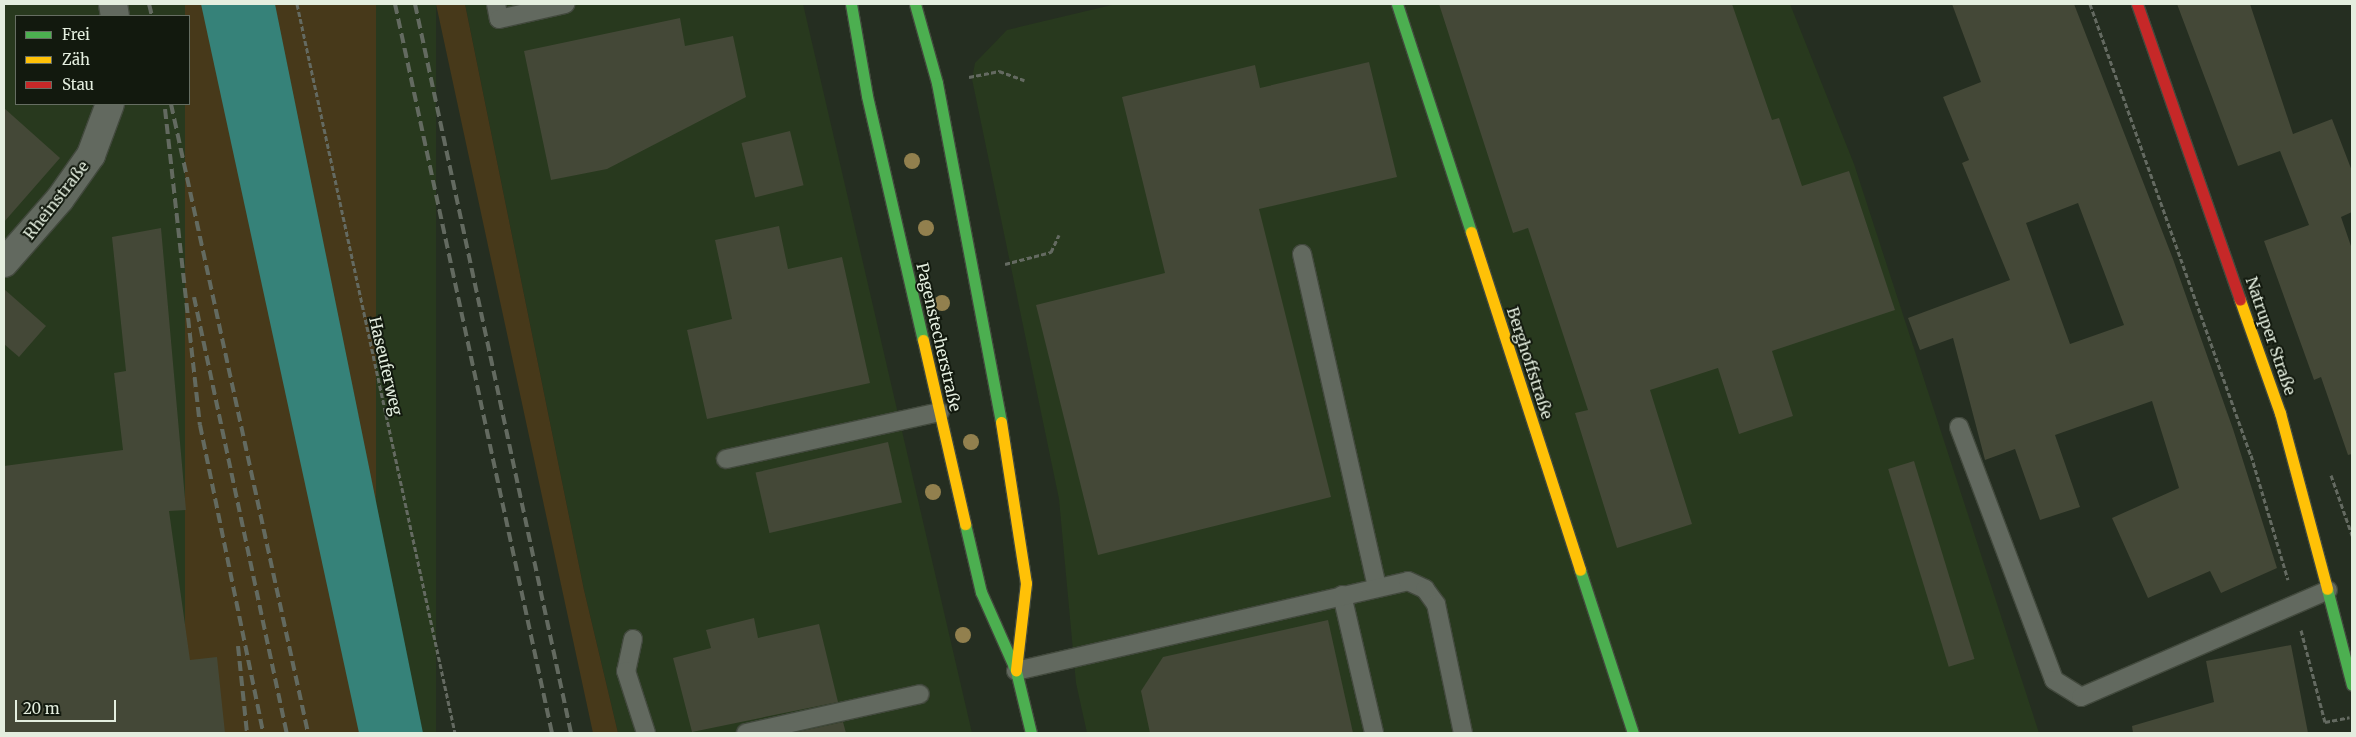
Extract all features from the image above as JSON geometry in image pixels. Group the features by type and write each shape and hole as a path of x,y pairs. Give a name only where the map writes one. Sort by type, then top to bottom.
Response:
{"street":[{"name":"Pagenstecherstraße","path":"851,4 867,96 981,592 1016,671 1031,733"},
{"name":"Pagenstecherstraße","path":"915,4 937,83 989,348 1026,583 1016,671"},
{"name":"Berghoffstraße","path":"1396,4 1633,733"},
{"name":"Natruper Straße","path":"2137,4 2280,412 2328,590 2345,626 2351,676"},
{"name":"Rheinstraße","path":"4,263 60,199 91,155 110,105"}],"lane":[{"path":"496,4 499,19 565,4"},
{"path":"1302,254 1377,586"},
{"path":"726,459 940,412"},
{"path":"1959,427 2054,680 2081,697 2294,603 2328,590"},
{"path":"1016,671 1377,586 1408,581 1431,597 1463,733"},
{"path":"1342,595 1374,733"},
{"path":"634,639 626,671 646,733"},
{"path":"746,733 920,694"}],"path":[{"name":"Haseuferweg","path":"297,4 455,733"},
{"path":"2090,4 2251,455 2294,603 2325,722 2352,717"},
{"path":"966,78 999,71 1024,80"},
{"path":"1005,264 1051,252 1058,235"}],"shaded area":[{"path":"4,4 185,4 187,15 15,15 15,105 190,105 190,28 341,733 4,733"},
{"path":"185,4 376,4 376,733 185,733 185,105 190,105 190,15 185,15"},
{"path":"376,4 436,4 436,733 376,733"},
{"path":"436,4 465,4 584,590 618,733 593,733"},
{"path":"465,4 803,4 972,733 618,733 584,590"},
{"path":"1116,4 1790,4 1854,164 2039,733 1087,733 1076,683 1059,499 972,79 975,63 1007,30"}],"water":[{"path":"201,4 275,4 423,733 359,733"}],"building":[{"path":"1439,4 1732,4 1772,120 1779,118 1802,186 1849,171 1895,310 1772,351 1793,416 1739,434 1718,368 1650,390 1692,524 1617,548 1575,413 1588,410 1528,228 1513,233"},
{"path":"1952,4 2074,4 2173,259 2233,429 2277,568 2221,593 2210,571 2148,598 2112,518 2179,488 2152,401 2055,435 2080,507 2040,520 2015,449 1985,460 1953,338 1920,350 1908,318 2010,280 1962,163 1969,160 1943,97 1981,82","holes":["2078,203 2124,325 2070,344 2026,223"]},
{"path":"2177,4 2250,4 2293,134 2332,119 2352,171 2352,212 2341,217 2352,249 2352,454 2348,455 2321,377 2314,380 2264,241 2309,225 2280,151 2238,166"},
{"path":"680,18 685,46 733,36 746,97 607,169 551,180 524,51"},
{"path":"1369,62 1397,177 1259,209 1331,497 1098,555 1036,305 1165,273 1122,97 1255,65 1260,88"},
{"path":"4,108 60,158 4,222"},
{"path":"790,131 804,185 755,197 741,143"},
{"path":"779,226 788,269 842,257 870,383 707,419 687,330 732,319 715,240"},
{"path":"161,228 186,510 169,511 190,660 217,657 225,733 4,733 4,466 123,450 114,373 126,371 112,237"},
{"path":"4,289 46,326 19,357 4,344"},
{"path":"888,442 902,502 769,533 755,473"},
{"path":"1914,461 1975,659 1949,667 1888,469"},
{"path":"754,618 758,638 819,624 838,702 692,732 673,658 711,648 706,630"},
{"path":"1328,620 1353,733 1150,733 1141,691 1163,657"},
{"path":"2291,645 2308,733 2133,733 2132,726 2214,702 2206,661"},
{"path":"843,722 846,733 793,733"}],"railway":[{"path":"149,4 152,15"},
{"path":"395,4 552,733"},
{"path":"415,4 571,733"},
{"path":"171,105 308,733"},
{"path":"165,109 200,425 263,733"},
{"path":"194,297 287,733"},
{"path":"238,646 247,733"}],"traffic: fast":[{"path":"851,4 867,96 923,340"},
{"path":"915,4 937,83 1001,422"},
{"path":"1397,4 1471,232"},
{"path":"965,524 981,592 1016,671 1031,733"},
{"path":"1580,570 1633,733"},
{"path":"2327,589 2352,685"}],"traffic: slow":[{"path":"1471,232 1580,570"},
{"path":"2240,300 2280,413 2327,589"},
{"path":"923,340 965,524"},
{"path":"1001,422 1026,583 1016,670"}],"traffic: jam":[{"path":"2137,4 2240,300"}]}
